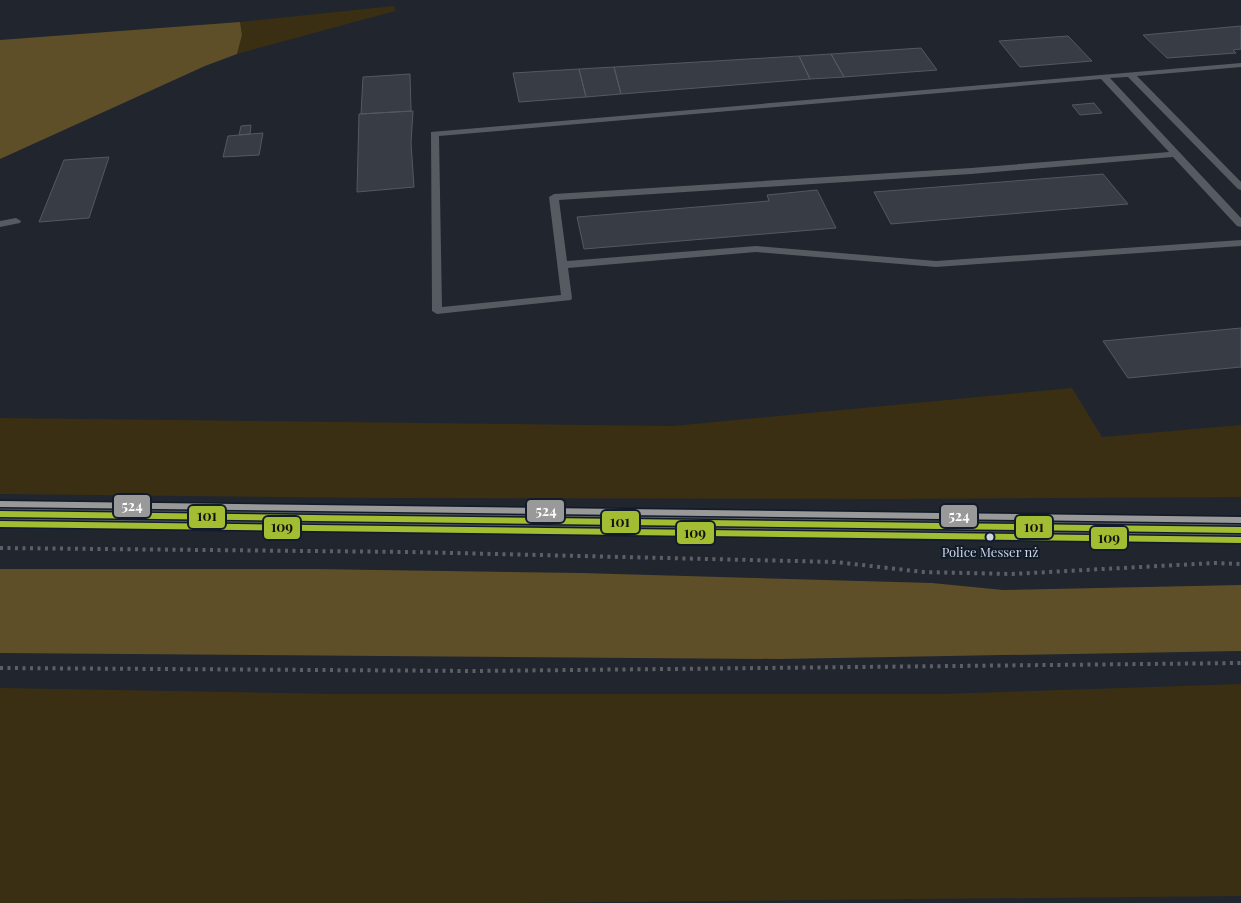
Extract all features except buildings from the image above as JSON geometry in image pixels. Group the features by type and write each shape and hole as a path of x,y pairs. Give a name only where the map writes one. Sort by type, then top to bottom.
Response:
{"main road":[{"path":"0,514 1241,530"}],"lane":[{"path":"1175,154 971,172 554,196 567,298 437,311 434,134 1241,65"},
{"path":"1130,74 1241,187"},
{"path":"1103,76 1241,224"},
{"path":"0,224 16,221"},
{"path":"563,265 756,249 936,264 1241,243"}],"path":[{"path":"0,548 410,552 836,562 923,572 1012,574 1214,563 1241,564"},
{"path":"0,668 475,671 1241,663"}],"shaded area":[{"path":"394,6 395,11 237,54 242,35 240,22"},
{"path":"240,22 242,35 237,54 205,66 0,159 0,40"},
{"path":"1072,388 1102,437 1241,425 1241,497 893,499 379,498 0,494 0,418 673,426"},
{"path":"0,569 313,569 581,573 932,583 1003,590 1241,585 1241,651 779,659 0,653"},
{"path":"1241,684 1241,896 500,903 0,903 0,688 335,694 942,694"}],"transit line":[{"name":"524","path":"0,504 1241,520"},
{"name":"101","path":"0,514 1241,530"},
{"name":"109","path":"0,524 1241,540"}],"place":[{"name":"Police Messer nż","path":"990,537"}]}
